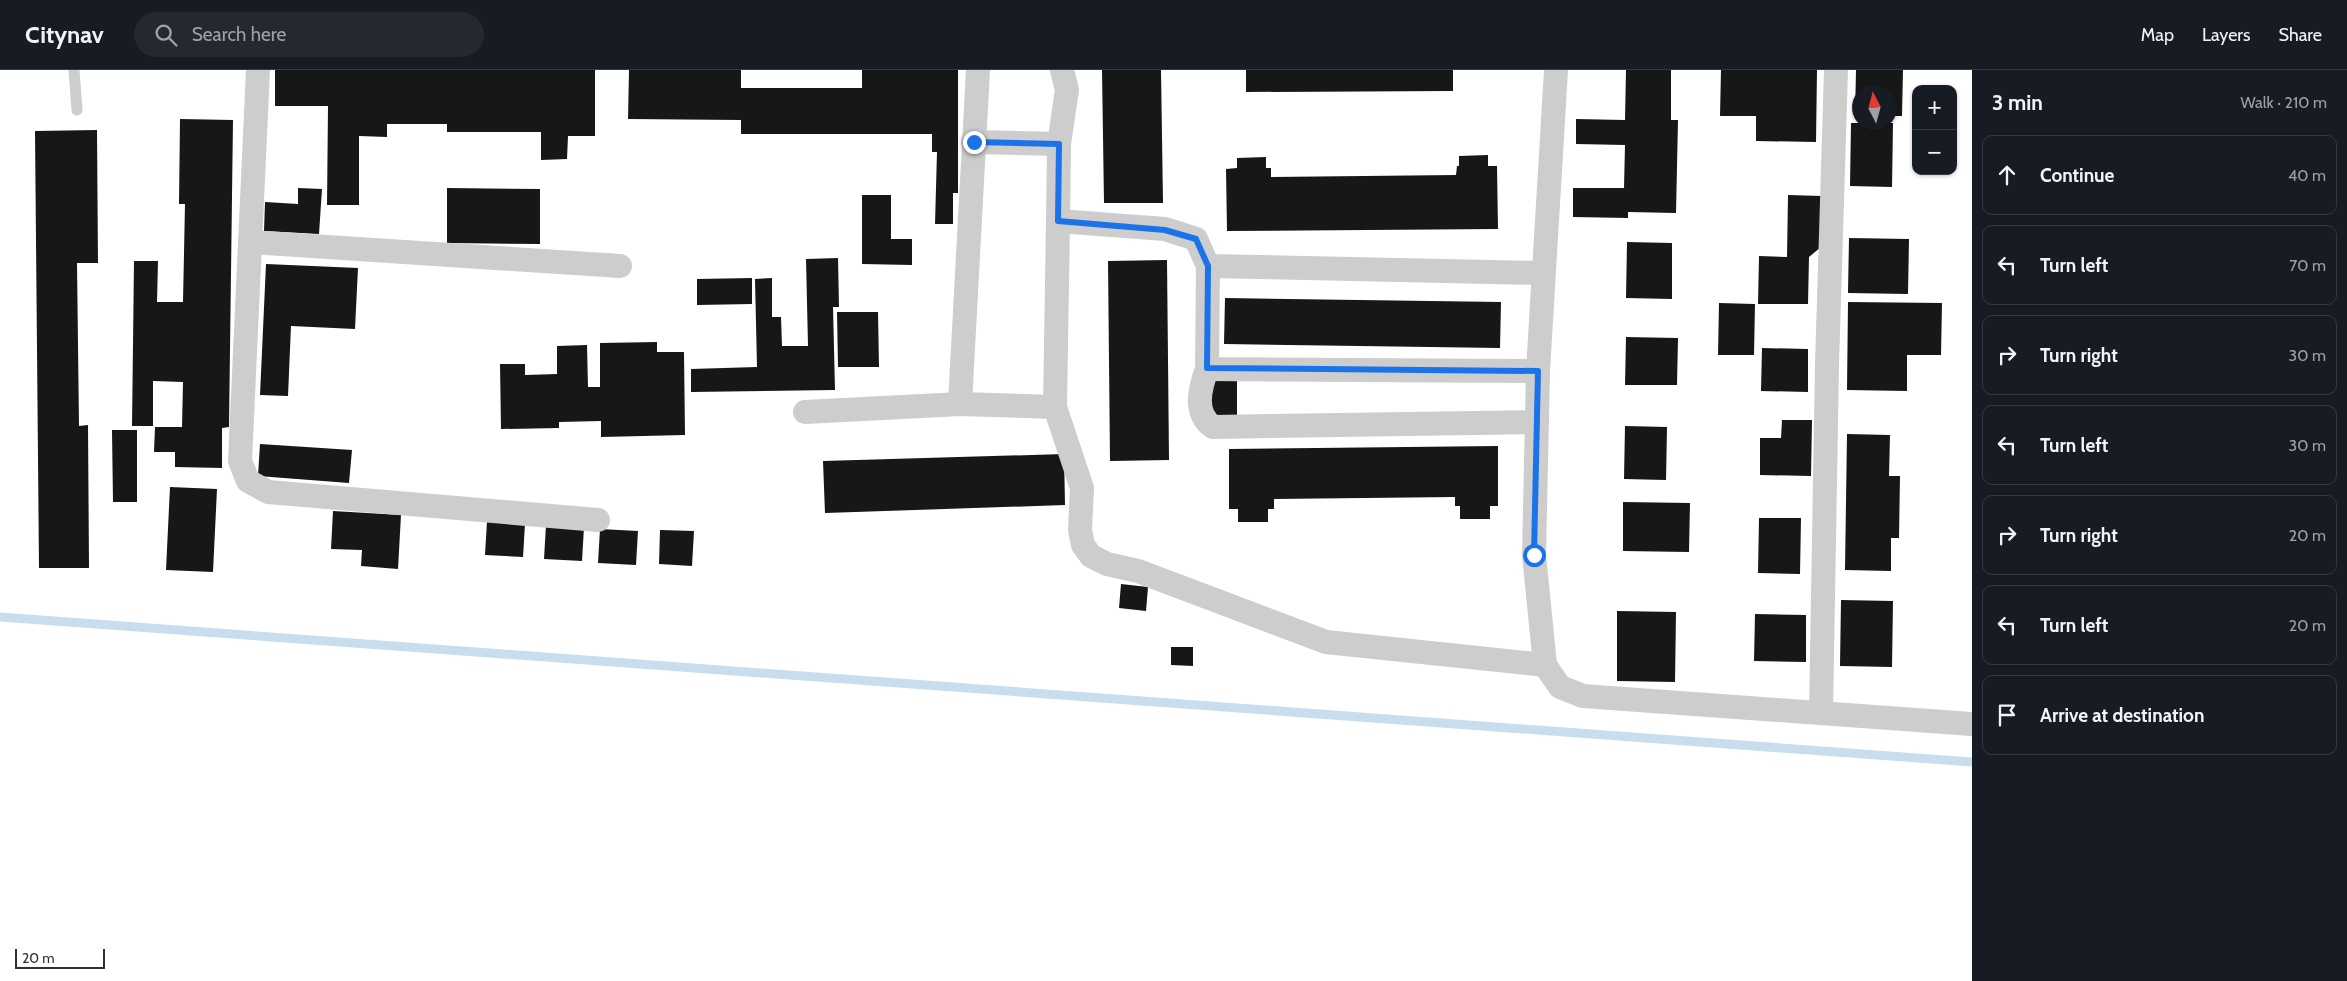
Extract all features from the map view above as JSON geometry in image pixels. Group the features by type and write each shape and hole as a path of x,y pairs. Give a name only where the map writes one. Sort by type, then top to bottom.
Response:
{"street":[{"path":"258,70 240,461 248,481 268,492 598,520"},
{"path":"960,404 978,70"},
{"path":"1062,70 1067,90 1059,144 1055,407 1082,488 1080,530 1083,545 1091,556 1107,564 1138,571 1326,642 1545,665"},
{"path":"1556,70 1538,371 1534,555 1545,665 1560,687 1582,696 1972,724"},
{"path":"1821,713 1827,375 1836,70"},
{"path":"974,142 1059,144"},
{"path":"1058,221 1173,232 1196,239 1208,266 1207,368 1200,388 1201,411 1204,421 1213,427 1538,422"},
{"path":"250,242 620,266"},
{"path":"1208,266 1543,273"},
{"path":"1207,368 1538,371"},
{"path":"805,412 960,404 1055,407"}],"lane":[{"path":"74,70 77,110"}],"building":[{"path":"275,70 595,70 595,136 568,136 567,159 541,160 541,132 447,132 447,124 387,124 387,137 359,136 359,205 327,205 328,106 275,106"},
{"path":"629,70 741,70 741,88 862,88 862,70 958,70 958,193 953,193 953,224 935,224 937,152 932,152 932,134 741,134 741,120 628,119"},
{"path":"1102,70 1161,70 1163,203 1104,203"},
{"path":"1246,70 1453,70 1453,91 1246,92"},
{"path":"1626,70 1671,70 1671,120 1678,120 1676,213 1628,212 1628,218 1573,217 1573,188 1624,188 1625,145 1576,144 1576,119 1625,120"},
{"path":"1721,70 1817,70 1816,142 1756,141 1756,116 1720,116"},
{"path":"1856,70 1903,70 1902,116 1897,116 1897,85 1856,85"},
{"path":"180,119 233,120 229,427 222,428 222,468 175,467 175,452 154,452 155,427 182,427 183,382 153,381 153,426 132,426 134,261 158,261 157,302 183,302 185,204 179,204"},
{"path":"1851,123 1852,130 1893,130 1892,187 1850,186"},
{"path":"97,130 98,263 77,263 79,426 88,425 89,568 39,568 35,131"},
{"path":"1488,155 1488,166 1497,166 1498,229 1227,231 1226,169 1237,168 1237,158 1266,157 1266,168 1271,168 1271,177 1456,175 1457,166 1459,166 1459,156"},
{"path":"298,188 322,189 319,234 264,231 265,202 298,204"},
{"path":"447,188 540,189 540,244 447,243"},
{"path":"862,195 891,195 891,239 912,239 912,265 862,264"},
{"path":"1788,195 1822,196 1821,247 1809,257 1808,304 1758,304 1759,256 1787,257"},
{"path":"1849,238 1909,239 1908,294 1848,293"},
{"path":"1627,242 1672,243 1672,299 1626,298"},
{"path":"838,258 839,307 833,307 835,390 691,392 691,369 757,367 755,279 772,278 772,317 781,317 782,346 808,346 806,259"},
{"path":"1167,260 1169,460 1110,461 1108,261"},
{"path":"266,264 358,268 355,329 291,326 288,396 260,395"},
{"path":"752,278 752,304 697,305 697,279"},
{"path":"1225,298 1501,302 1500,348 1224,344"},
{"path":"1848,302 1942,303 1941,355 1907,355 1907,391 1847,390"},
{"path":"1719,303 1755,304 1754,355 1718,355"},
{"path":"837,312 878,312 879,367 838,367"},
{"path":"1626,337 1678,338 1677,385 1625,385"},
{"path":"657,342 657,352 684,352 685,435 601,437 601,421 559,422 559,428 501,429 500,364 525,364 525,375 557,374 557,346 587,345 588,387 600,387 600,343"},
{"path":"1762,348 1808,349 1808,392 1761,391"},
{"path":"1210,379 1237,379 1237,416 1209,416"},
{"path":"1782,420 1812,420 1811,476 1760,475 1760,438 1781,438"},
{"path":"1625,426 1667,427 1666,480 1624,479"},
{"path":"112,430 137,430 137,502 113,502"},
{"path":"1847,434 1890,435 1889,476 1900,476 1899,538 1891,538 1891,571 1845,570"},
{"path":"260,444 352,450 349,483 258,476"},
{"path":"1498,446 1498,506 1490,506 1490,519 1460,519 1460,506 1455,506 1455,497 1274,499 1274,509 1268,509 1268,522 1238,522 1238,509 1229,509 1229,449"},
{"path":"1064,454 1065,505 825,513 823,461"},
{"path":"170,487 217,489 213,572 166,570"},
{"path":"1623,502 1690,503 1689,552 1623,551"},
{"path":"333,511 401,515 398,569 361,566 362,550 331,549"},
{"path":"1759,518 1801,518 1800,574 1758,573"},
{"path":"487,521 525,524 523,557 485,555"},
{"path":"546,525 584,527 582,561 544,559"},
{"path":"600,529 638,531 636,565 598,563"},
{"path":"660,530 694,531 692,566 659,564"},
{"path":"1121,584 1148,587 1146,611 1119,608"},
{"path":"1841,600 1893,601 1892,667 1840,666"},
{"path":"1617,611 1676,612 1675,682 1617,681"},
{"path":"1755,614 1806,615 1806,662 1754,661"},
{"path":"1171,647 1193,647 1193,666 1171,665"}],"waterway":[{"path":"0,617 1972,762"}],"route":[{"path":"974,142 1059,144 1058,221 1165,230 1196,239 1208,266 1207,368 1538,371 1534,555"}]}
